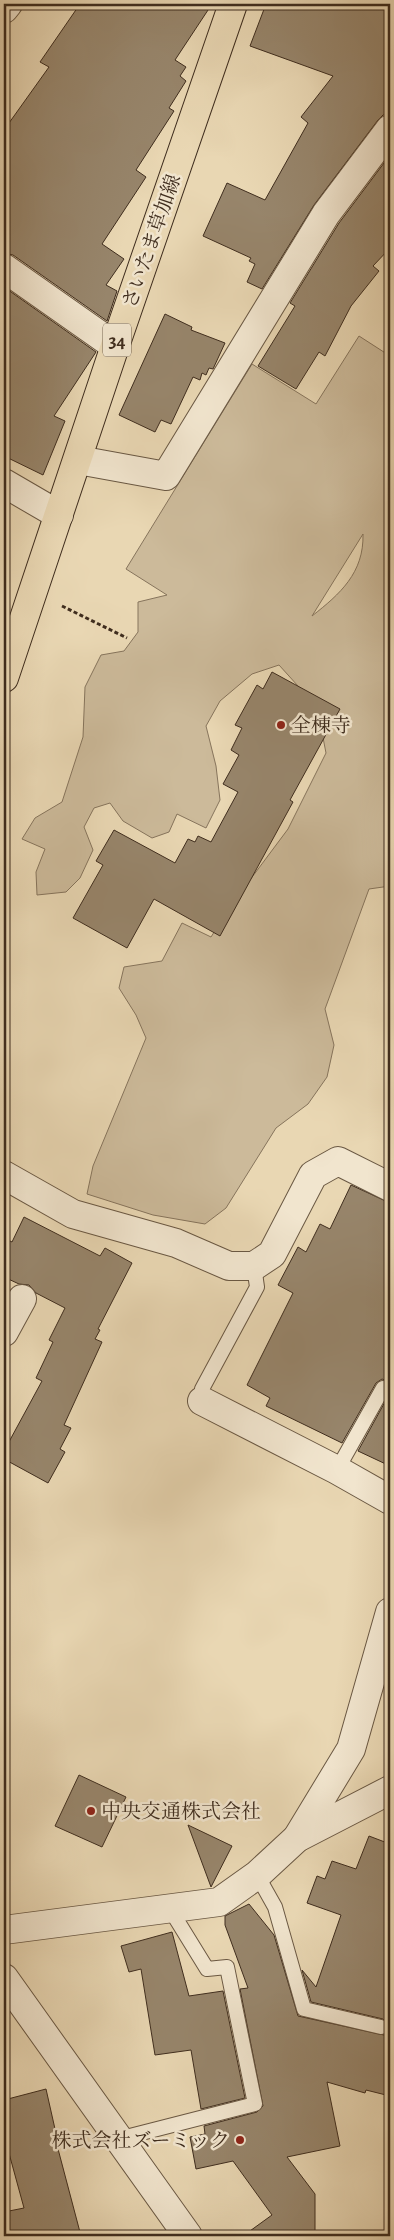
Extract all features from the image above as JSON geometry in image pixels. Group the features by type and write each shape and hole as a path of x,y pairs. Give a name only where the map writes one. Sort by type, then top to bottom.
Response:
{"main road":[{"name":"さいたま草加線","path":"4,678 115,346 233,4"}],"street":[{"path":"4,9 8,4"},
{"path":"78,460 166,476 326,214 390,130"},
{"path":"4,268 115,346"},
{"path":"4,483 59,515"},
{"path":"4,1175 73,1214 176,1243 229,1266 254,1266 272,1254 313,1175 338,1161 390,1187"},
{"path":"4,1332 22,1299"},
{"path":"202,1401 390,1500"},
{"path":"297,1838 351,1749 390,1612"},
{"path":"4,1930 218,1902 257,1875 297,1838 390,1790"},
{"path":"4,1978 188,2236"}],"lane":[{"path":"202,1401 202,1390 207,1378 257,1287 254,1266"},
{"path":"336,1470 383,1388 390,1392"},
{"path":"257,1875 275,1907 304,2008 381,2027"},
{"path":"118,2139 255,2104 227,1967 208,1969 170,1908"}],"path":[{"path":"57,603 127,638"}],"shaded area":[{"path":"359,336 390,356 390,886 369,889 325,1009 334,1045 327,1077 308,1104 276,1128 226,1208 205,1224 153,1215 87,1194 93,1166 146,1038 136,1015 119,988 124,967 162,961 182,923 211,937 232,904 288,829 326,753 317,707 279,665 252,674 220,701 206,726 216,766 220,800 206,828 177,814 169,832 152,838 123,821 110,803 94,808 84,827 93,850 80,878 66,892 37,895 36,872 45,849 22,839 35,818 62,802 83,737 85,687 101,655 124,651 138,632 138,602 167,595 126,569 252,364 316,404","holes":["363,534 362,548 355,571 341,591 312,616"]}],"building":[{"path":"80,4 212,4 175,60 186,67 180,76 186,81 169,108 174,111 136,170 146,177 102,244 124,259 106,285 117,291 107,321 13,255 4,253 4,130 49,67 40,62"},
{"path":"266,4 390,4 390,114 383,115 378,120 314,205 262,289 247,282 255,264 249,261 251,258 203,236 227,183 265,200 308,123 301,117 333,76 250,46"},
{"path":"390,155 390,248 373,266 379,271 351,306 325,356 319,352 296,389 258,366 295,306 290,303 339,223"},
{"path":"4,287 96,352 54,416 65,421 43,475 4,456"},
{"path":"165,314 192,327 191,330 225,343 213,369 209,368 206,375 202,373 200,380 193,377 171,424 161,420 155,432 119,415"},
{"path":"272,672 340,709 290,800 293,802 220,936 154,899 127,948 73,918 103,865 96,861 114,830 175,863 188,839 195,842 198,836 211,842 238,792 223,784 239,755 231,750 242,728 235,725 257,685 263,689"},
{"path":"351,1185 390,1203 390,1382 382,1379 376,1383 342,1443 266,1406 270,1398 247,1385 293,1293 278,1285 298,1247 306,1252 320,1224 330,1229"},
{"path":"24,1217 100,1256 105,1248 132,1263 98,1329 100,1330 95,1339 102,1342 64,1425 71,1428 60,1449 65,1452 48,1483 4,1459 4,1451 42,1381 36,1378 53,1342 49,1340 65,1308 36,1293 29,1285 19,1284 4,1277 4,1238 12,1242"},
{"path":"386,1400 390,1401 390,1466 358,1451"},
{"name":"中央交通株式会社","path":"79,1775 126,1797 102,1847 55,1826"},
{"path":"188,1825 232,1846 211,1887"},
{"path":"369,1836 390,1844 390,2096 366,2090 365,2093 327,2082 340,2146 287,2157 315,2194 315,2236 243,2236 272,2215 233,2161 196,2169 190,2137 205,2134 204,2126 257,2112 263,2106 240,1989 248,1988 225,1925 225,1916 249,1904 274,1935 298,2016 384,2035 389,2029 389,2025 383,2019 311,2002 302,1970 316,1987 341,1915 307,1903 317,1876 325,1879 332,1861 356,1869"},
{"path":"172,1932 189,1996 223,1991 245,2098 201,2109 191,2050 155,2055 141,1969 129,1972 121,1946"},
{"path":"46,2089 55,2129 53,2130 81,2236 4,2236 4,2212 24,2208 4,2135 4,2100"}],"place":[{"name":"全棟寺","path":"281,725"},
{"name":"中央交通株式会社","path":"91,1811"},
{"name":"株式会社ズーミック","path":"240,2140"}]}
